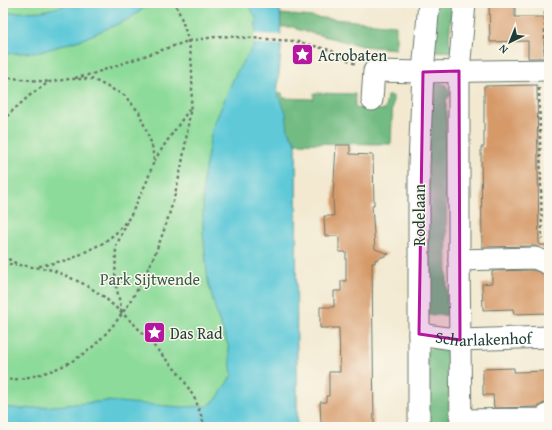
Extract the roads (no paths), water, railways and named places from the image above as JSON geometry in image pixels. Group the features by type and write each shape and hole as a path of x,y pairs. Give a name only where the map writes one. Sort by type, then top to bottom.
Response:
{"street":[{"name":"Rodelaan","path":"419,427 419,164 423,72 429,3"},
{"path":"465,3 459,71 461,424 542,419 549,414"},
{"path":"372,100 374,71 423,72 544,70"},
{"path":"459,260 542,261"},
{"name":"Scharlakenhof","path":"419,334 460,340 549,336"}],"water":[{"path":"76,3 151,3 129,19 83,39 40,52 3,54 3,13 42,11"},
{"path":"247,3 281,3 281,48 277,94 286,112 288,131 296,143 297,427 3,427 3,407 23,409 106,401 181,407 207,406 216,400 232,375 228,345 217,315 208,282 203,232 203,181 212,129 236,73 256,42 256,17"}],"place":[{"name":"Acrobaten","path":"302,55"},
{"name":"Das Rad","path":"154,333"}],"park label":[{"name":"Park Sijtwende","path":"150,279"}]}
